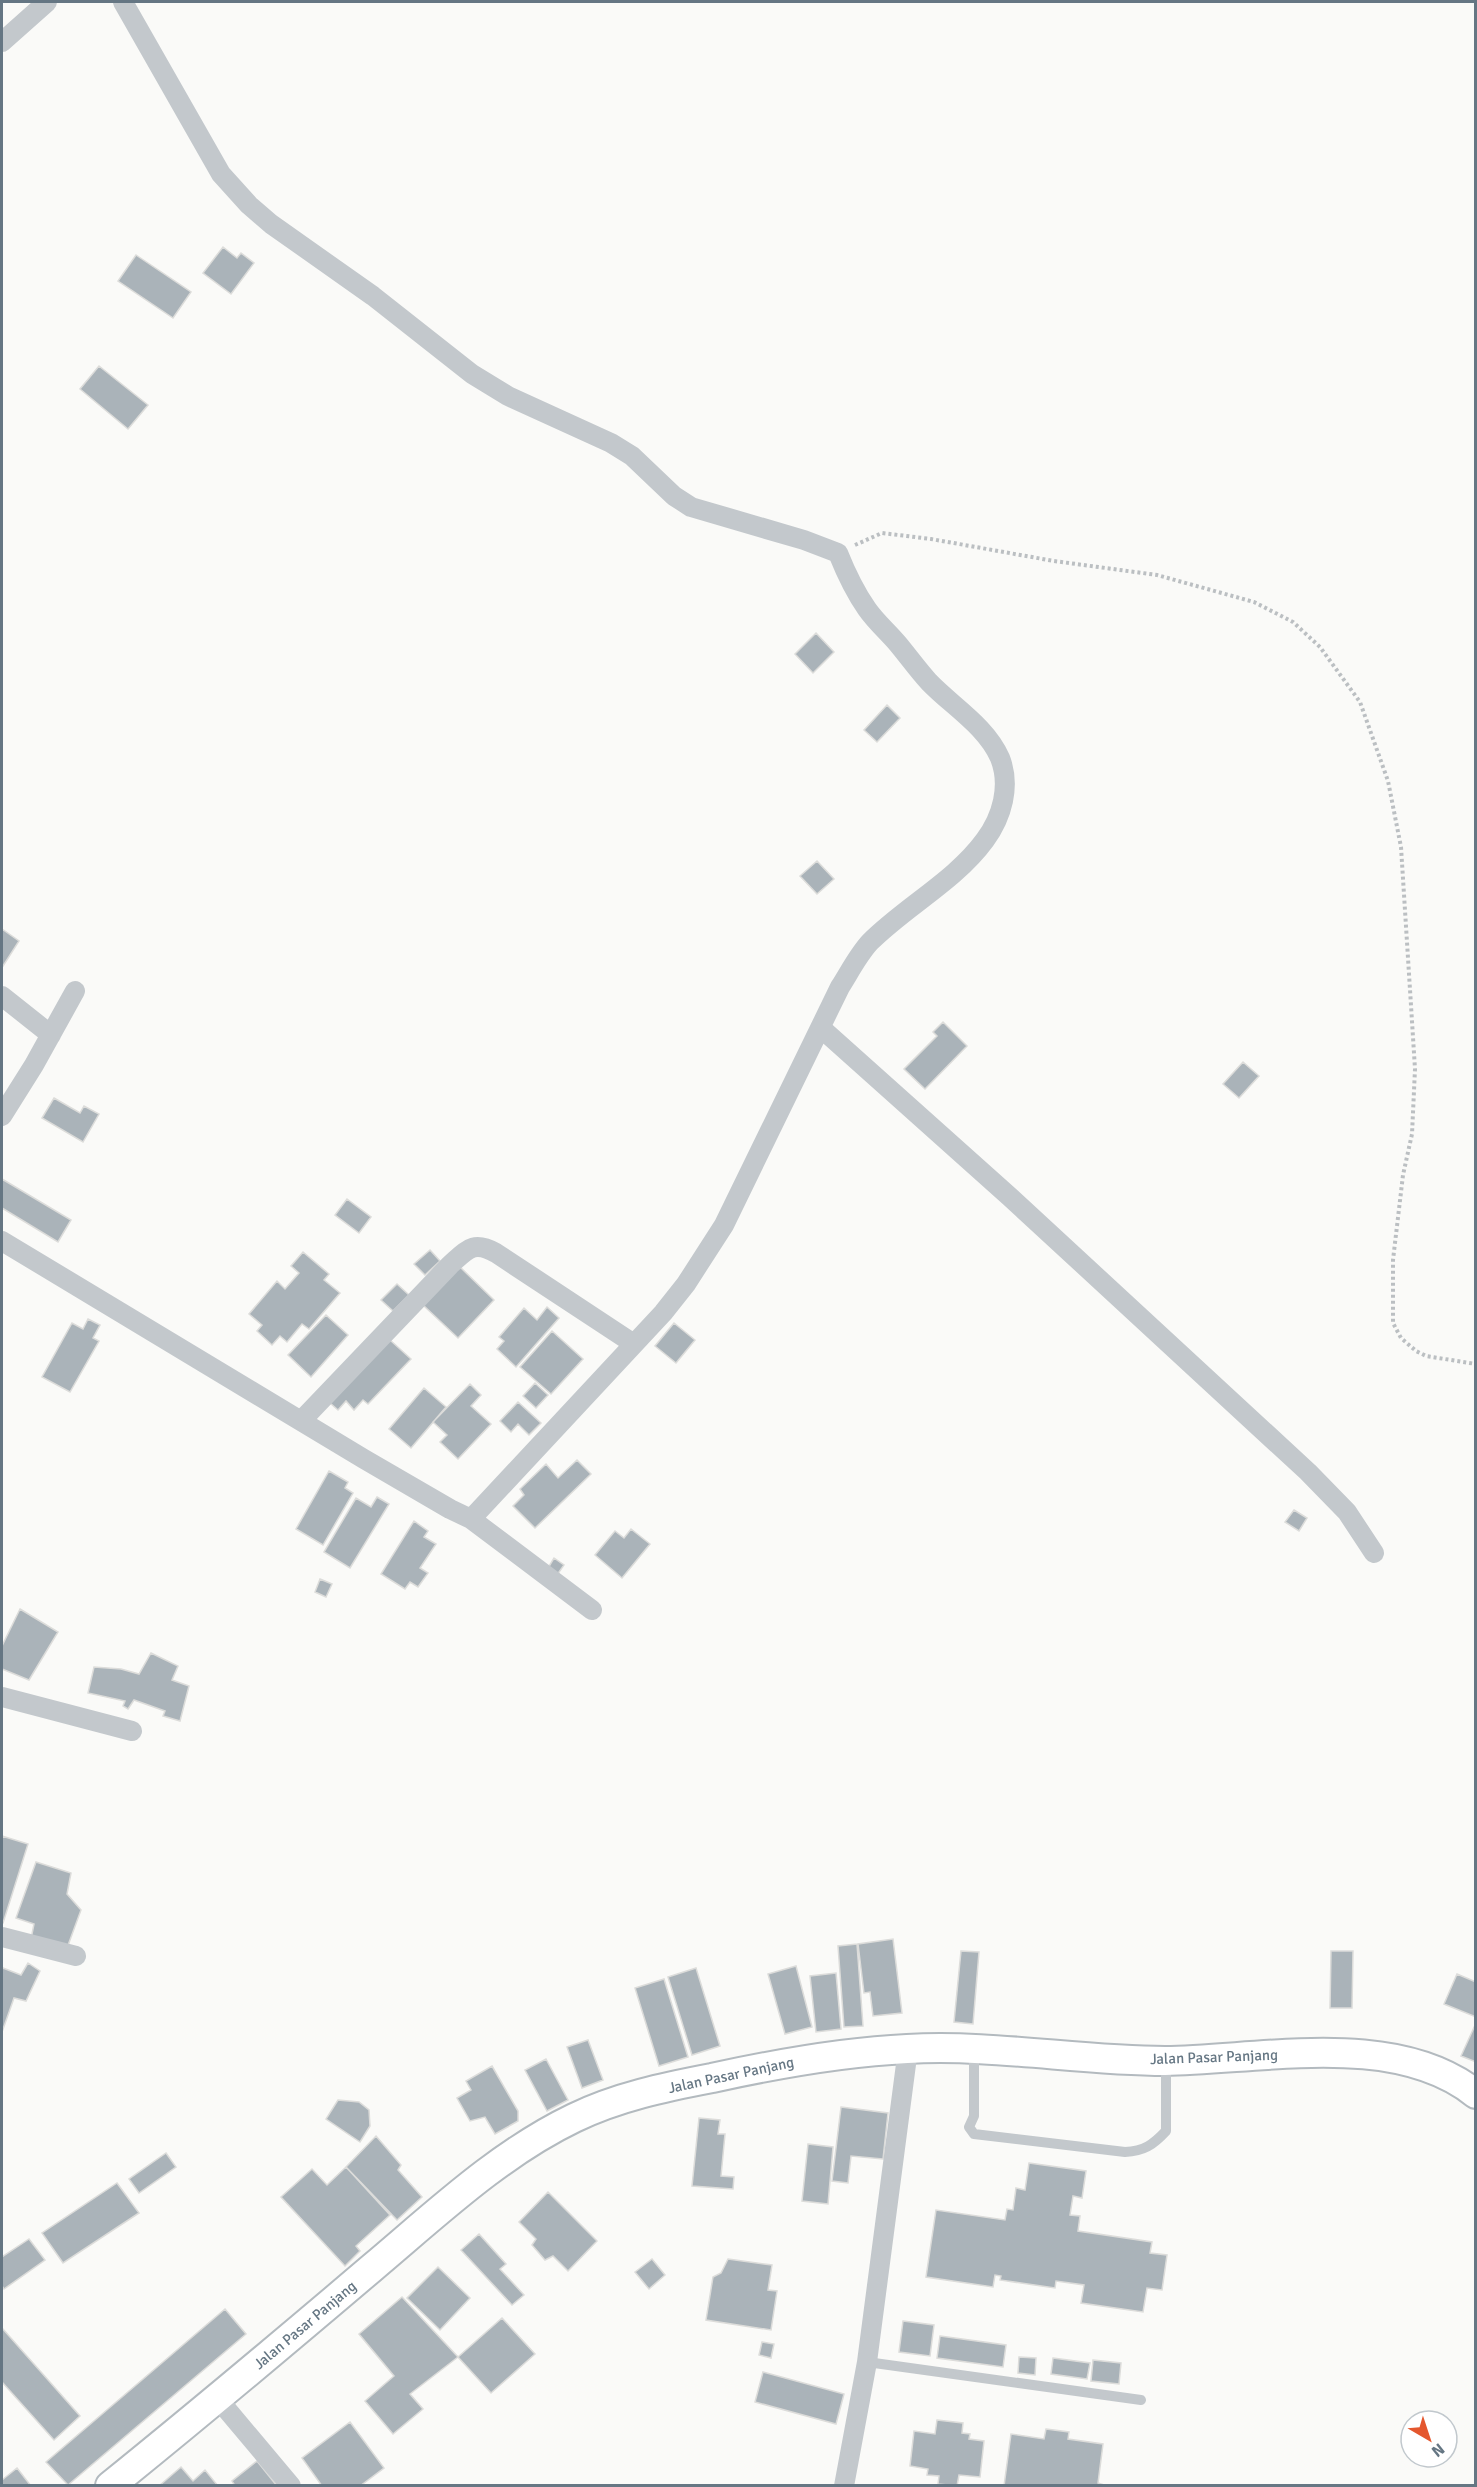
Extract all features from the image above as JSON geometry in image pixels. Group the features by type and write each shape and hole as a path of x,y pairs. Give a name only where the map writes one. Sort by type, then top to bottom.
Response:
{"main road":[{"name":"Jalan Pasar Panjang","path":"110,2486 448,2204 522,2148 575,2117 612,2102 677,2085 781,2063 908,2049 974,2048 1166,2061 1268,2054 1326,2053 1378,2057 1408,2060 1436,2070 1476,2094"}],"street":[{"path":"2,42 47,2"},
{"path":"123,2 221,174 249,205 271,224 373,296 472,374 508,396 611,443 632,456 674,496 692,507 804,540 838,553 849,579 868,610 928,681 980,730 1000,759 1005,778 1004,798 998,822 984,841 965,862 869,943 840,987 724,1226 686,1284 471,1519"},
{"path":"2,1116 75,991"},
{"path":"2,996 51,1035"},
{"path":"821,1028 1010,1197 1308,1472 1347,1512 1374,1553"},
{"path":"2,1241 301,1421 450,1509 471,1519 592,1610"},
{"path":"301,1421 450,1265 467,1250 477,1246 486,1247 496,1253 633,1344"},
{"path":"2,1697 132,1731"},
{"path":"2,1937 76,1956"},
{"path":"844,2486 867,2362 908,2049"},
{"path":"218,2398 291,2486"}],"lane":[{"path":"974,2048 974,2116 969,2127 974,2134 1125,2152 1147,2148 1166,2132 1166,2061"},
{"path":"867,2362 1141,2400"}],"path":[{"path":"838,553 882,532 1054,561 1157,575 1254,602 1293,622 1320,647 1360,702 1388,781 1401,847 1415,1069 1412,1134 1403,1175 1393,1260 1393,1323 1401,1338 1426,1356 1476,1364"}],"building":[{"path":"223,247 237,258 241,253 254,263 231,294 203,273"},
{"path":"136,255 191,292 173,318 118,281"},
{"path":"99,366 148,405 128,429 80,389"},
{"path":"816,633 834,652 813,673 795,654"},
{"path":"887,705 900,718 877,742 864,730"},
{"path":"817,861 834,879 817,894 800,876"},
{"path":"2,929 19,941 3,966 2,965"},
{"path":"943,1022 967,1046 925,1089 904,1069 937,1036 933,1032"},
{"path":"1243,1062 1259,1076 1239,1098 1223,1084"},
{"path":"54,1098 80,1113 84,1106 99,1114 83,1142 42,1118"},
{"path":"2,1179 71,1220 58,1242 2,1208"},
{"path":"347,1199 371,1217 359,1233 335,1215"},
{"path":"430,1250 440,1261 425,1275 414,1264"},
{"path":"303,1252 329,1274 324,1280 340,1293 309,1329 302,1324 287,1342 280,1336 272,1345 257,1331 262,1325 249,1314 277,1281 285,1289 299,1273 291,1266"},
{"path":"460,1267 494,1300 458,1338 423,1305"},
{"path":"397,1284 409,1295 393,1311 381,1300"},
{"path":"547,1307 559,1318 516,1367 497,1349 504,1341 499,1337 524,1308 537,1320"},
{"path":"326,1315 348,1335 311,1377 288,1355"},
{"path":"88,1319 100,1325 93,1338 99,1341 70,1392 42,1377 72,1323 83,1329"},
{"path":"674,1323 695,1340 676,1363 655,1346"},
{"path":"552,1331 583,1359 551,1394 520,1367"},
{"path":"390,1340 411,1359 368,1404 363,1400 354,1410 346,1401 338,1410 330,1403"},
{"path":"535,1383 548,1395 536,1408 523,1396"},
{"path":"470,1384 481,1395 471,1406 491,1424 458,1459 440,1442 447,1435 433,1422"},
{"path":"424,1388 446,1407 411,1448 389,1429"},
{"path":"518,1402 541,1423 529,1435 518,1424 511,1432 500,1421"},
{"path":"577,1460 591,1474 535,1528 513,1506 524,1495 520,1489 546,1464 558,1478"},
{"path":"329,1471 348,1482 345,1488 353,1493 323,1545 296,1529"},
{"path":"377,1497 389,1504 350,1568 324,1552 356,1498 371,1507"},
{"path":"1294,1510 1307,1518 1299,1531 1285,1522"},
{"path":"414,1521 428,1531 424,1537 436,1544 420,1568 428,1573 418,1587 410,1582 405,1589 381,1574"},
{"path":"631,1529 650,1544 622,1578 595,1555 615,1531 624,1538"},
{"path":"554,1558 564,1565 557,1575 548,1568"},
{"path":"320,1579 332,1584 326,1597 315,1592"},
{"path":"20,1609 58,1632 29,1680 2,1669 2,1646"},
{"path":"151,1653 178,1666 172,1680 189,1686 180,1721 163,1716 165,1711 134,1700 128,1709 123,1706 125,1701 88,1693 94,1667 121,1669 139,1674"},
{"path":"2,1836 28,1844 3,1923 2,1923"},
{"path":"36,1862 71,1873 67,1894 81,1910 67,1948 31,1939 34,1924 16,1918"},
{"path":"893,1939 902,2013 873,2016 870,1992 864,1993 858,1944"},
{"path":"857,1944 863,2026 844,2027 838,1946"},
{"path":"961,1951 979,1952 973,2024 954,2022"},
{"path":"1331,1951 1353,1951 1352,2008 1330,2008"},
{"path":"28,1963 40,1971 26,2001 14,1998 2,2032 2,1970 3,1968 21,1975"},
{"path":"796,1966 812,2027 785,2034 768,1974"},
{"path":"696,1968 720,2046 692,2055 668,1977"},
{"path":"836,1973 841,2029 816,2032 810,1976"},
{"path":"1457,1974 1476,1982 1476,2017 1444,2004"},
{"path":"664,1979 688,2057 659,2066 635,1988"},
{"path":"1476,2023 1476,2062 1461,2056"},
{"path":"588,2040 603,2080 582,2088 567,2047"},
{"path":"546,2059 568,2100 547,2111 525,2070"},
{"path":"492,2066 518,2111 518,2121 495,2134 485,2117 470,2121 457,2098 471,2090 466,2081"},
{"path":"338,2100 359,2102 369,2110 370,2126 360,2142 326,2119"},
{"path":"841,2107 888,2113 883,2159 851,2156 848,2183 832,2181"},
{"path":"699,2118 720,2120 718,2134 725,2134 721,2176 734,2177 733,2189 692,2186"},
{"path":"376,2136 401,2165 398,2170 422,2197 397,2220 346,2167"},
{"path":"808,2144 833,2147 828,2204 802,2201"},
{"path":"166,2153 176,2167 139,2193 129,2179"},
{"path":"1029,2163 1086,2171 1082,2198 1073,2196 1070,2215 1080,2216 1078,2231 1152,2242 1150,2253 1167,2255 1162,2290 1147,2288 1143,2312 1081,2303 1084,2285 1056,2281 1055,2288 1000,2280 1001,2276 995,2275 993,2287 926,2277 936,2210 1005,2220 1007,2209 1013,2210 1016,2188 1025,2190"},
{"path":"346,2167 390,2215 356,2246 360,2251 345,2266 281,2197 312,2169 327,2185"},
{"path":"117,2183 139,2213 63,2263 42,2233"},
{"path":"548,2192 597,2241 568,2271 553,2256 545,2260 532,2245 536,2239 519,2222"},
{"path":"479,2234 506,2264 500,2269 524,2295 512,2305 461,2250"},
{"path":"29,2239 45,2260 4,2289 2,2286 2,2257"},
{"path":"652,2259 665,2275 649,2289 635,2272"},
{"path":"728,2259 772,2265 768,2290 777,2291 771,2330 706,2320 713,2277 721,2273"},
{"path":"438,2267 470,2298 440,2330 407,2298"},
{"path":"402,2297 458,2357 410,2394 423,2409 393,2434 365,2401 394,2376 359,2334"},
{"path":"225,2309 246,2334 68,2485 46,2462"},
{"path":"502,2318 535,2354 491,2393 458,2357"},
{"path":"903,2321 934,2325 930,2356 899,2352"},
{"path":"2,2328 80,2416 54,2440 2,2382"},
{"path":"940,2336 1006,2345 1003,2367 937,2358"},
{"path":"762,2342 774,2344 771,2358 759,2355"},
{"path":"1019,2357 1036,2358 1035,2375 1018,2373"},
{"path":"1053,2358 1090,2363 1087,2379 1051,2374"},
{"path":"1093,2360 1121,2363 1119,2384 1091,2381"},
{"path":"763,2372 844,2394 836,2424 755,2402"},
{"path":"937,2420 963,2423 962,2433 970,2434 969,2439 984,2441 980,2477 959,2475 957,2486 938,2484 939,2476 927,2475 928,2469 910,2466 914,2431 935,2434"},
{"path":"350,2422 384,2468 360,2486 322,2486 302,2458"},
{"path":"1046,2429 1069,2432 1068,2439 1103,2444 1098,2483 1107,2486 1004,2486 1011,2434 1044,2439"},
{"path":"257,2461 277,2486 235,2486 232,2481"},
{"path":"181,2467 193,2481 205,2470 218,2486 159,2486"},
{"path":"17,2468 31,2486 2,2486 2,2480"}]}
